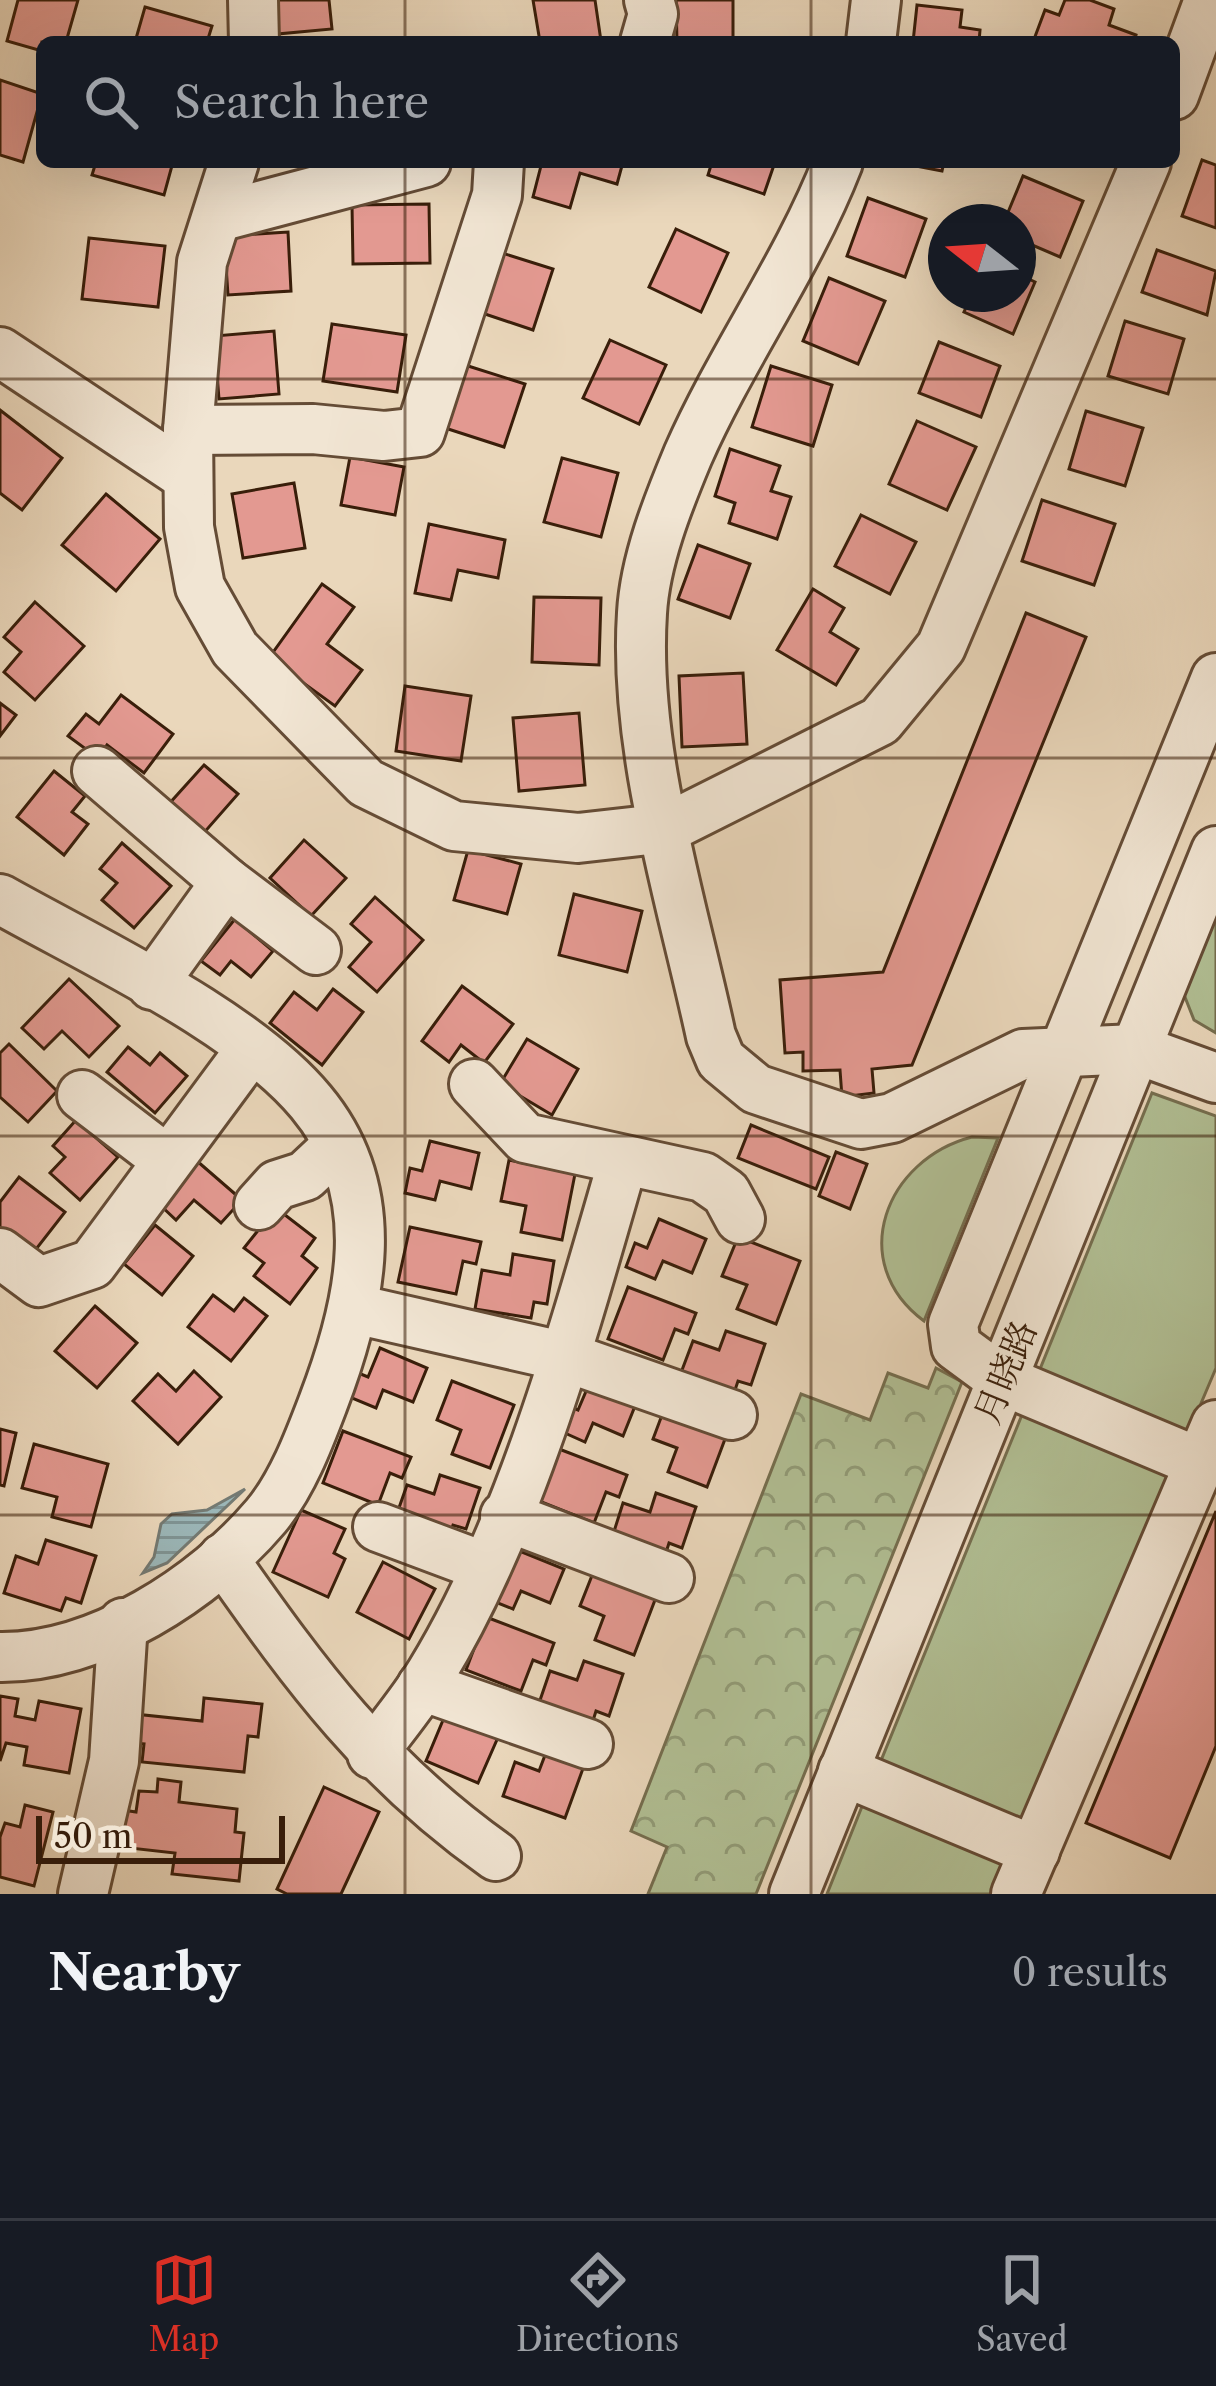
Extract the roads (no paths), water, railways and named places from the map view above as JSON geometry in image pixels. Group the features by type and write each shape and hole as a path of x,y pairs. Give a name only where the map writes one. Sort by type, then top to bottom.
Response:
{"street":[{"path":"253,0 254,36"},
{"path":"647,36 653,14 649,0"},
{"path":"872,36 876,0"},
{"path":"1180,79 1210,0"},
{"path":"232,168 202,262 188,454 189,527 200,587 235,649 366,783 454,826 578,838 667,828 880,722 941,647 1143,168"},
{"path":"218,217 403,168"},
{"path":"0,352 188,454 313,429 384,436 421,432 497,195 499,168"},
{"path":"835,168 804,240 689,453 658,537 642,608 641,680 667,828 711,1036 721,1060 756,1089 861,1124 892,1118 1023,1054 1136,1049 1216,1078"},
{"path":"843,1771 1025,1872 1208,1444 1001,1380 956,1346 953,1324 1216,678"},
{"path":"97,771 226,882 316,950"},
{"name":"月晓路","path":"794,1894 1216,851"},
{"path":"152,985 226,882"},
{"path":"0,899 152,985 251,1048 311,1102 347,1163 362,1237 355,1310 290,1478 268,1514 198,1580 123,1623 74,1645 0,1657"},
{"path":"0,1253 39,1282 92,1264 251,1048"},
{"path":"475,1084 526,1138 623,1161 672,1166 704,1177 726,1193 740,1219"},
{"path":"82,1095 166,1160"},
{"path":"259,1204 277,1185 305,1176 337,1146"},
{"path":"372,1754 422,1686 485,1567 566,1357 623,1161"},
{"path":"355,1310 566,1357 732,1415"},
{"path":"505,1516 669,1578"},
{"path":"378,1527 485,1567"},
{"path":"223,1558 292,1656 372,1754 432,1810 496,1856"},
{"path":"83,1894 114,1761 123,1623"},
{"path":"422,1686 588,1744"}],"water":[{"path":"245,1489 167,1563 143,1573 154,1557 161,1524 172,1514 207,1510"}]}
